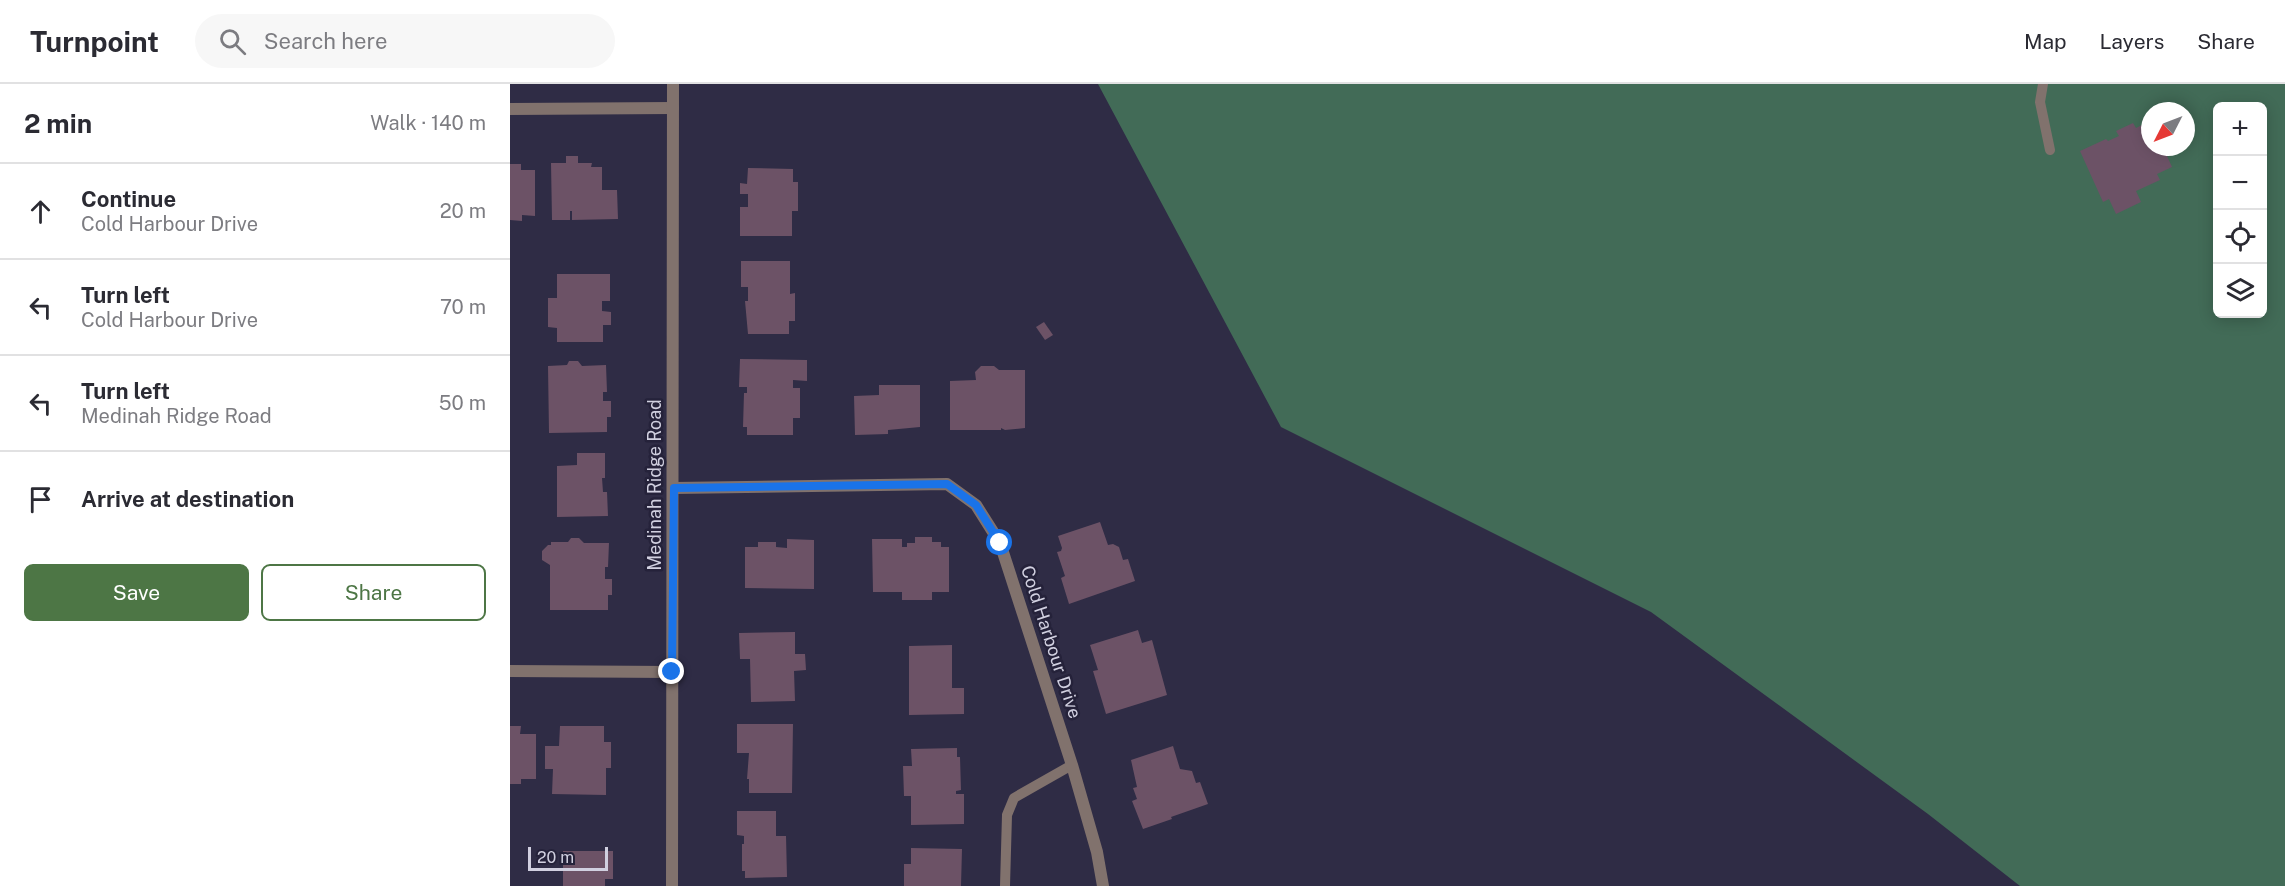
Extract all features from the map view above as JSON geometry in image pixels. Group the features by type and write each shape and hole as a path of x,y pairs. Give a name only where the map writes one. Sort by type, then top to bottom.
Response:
{"street":[{"name":"Medinah Ridge Road","path":"672,886 673,84"},
{"path":"510,109 673,108"},
{"name":"Cold Harbour Drive","path":"674,488 947,484 976,505 1000,543 1072,765 1097,852 1103,886"},
{"path":"510,671 672,672"}],"lane":[{"path":"2043,84 2040,102 2050,150"},
{"path":"1005,886 1007,815 1014,798 1072,765"}],"green space":[{"path":"1098,84 2285,84 2285,886 2020,886 1928,814 1651,612 1281,427"}],"building":[{"path":"2133,123 2136,128 2141,126 2141,156 2167,156 2172,167 2157,174 2160,180 2136,191 2141,202 2116,214 2109,199 2103,202 2080,151 2106,139 2108,141 2119,136 2116,131"},
{"path":"566,156 578,156 578,163 592,163 591,167 602,167 602,190 617,190 618,219 572,220 572,211 570,211 570,220 552,220 551,163 566,163"},
{"path":"510,164 521,164 521,170 535,170 535,216 522,215 522,221 510,220"},
{"path":"748,168 793,169 793,182 798,182 798,211 792,211 792,236 740,236 740,207 748,207 748,194 740,194 740,183 747,184"},
{"path":"741,261 790,261 790,294 795,293 795,321 789,321 789,334 748,334 745,301 748,301 748,287 741,287"},
{"path":"557,274 610,274 610,301 602,301 602,311 611,312 611,325 603,325 603,342 557,342 557,328 548,327 548,298 557,298"},
{"path":"1044,322 1053,335 1045,340 1036,327"},
{"path":"740,359 807,360 807,381 793,380 793,388 800,388 800,418 793,418 793,435 747,435 747,427 743,427 744,393 747,393 747,387 739,387"},
{"path":"569,361 578,361 582,366 606,365 607,392 603,392 603,401 611,401 611,417 607,417 607,432 549,433 548,366 567,365"},
{"path":"981,366 994,366 999,370 1025,370 1025,428 950,430 950,381 976,380 975,372"},
{"path":"879,385 920,385 920,427 888,430 888,434 855,435 854,396 879,395"},
{"path":"577,453 605,453 605,478 602,478 603,492 607,492 608,516 557,517 557,466 577,465"},
{"path":"1100,522 1108,545 1113,544 1119,547 1123,560 1128,559 1135,581 1069,604 1061,578 1065,576 1057,552 1062,548 1058,536"},
{"path":"915,537 932,537 932,542 941,542 941,547 949,547 949,592 932,592 932,600 902,600 902,592 873,592 872,539 902,539 902,547 907,547 907,543 915,543"},
{"path":"571,538 579,538 584,543 609,543 605,579 612,579 612,595 608,595 608,610 550,610 550,565 542,560 542,551 551,545 551,542 568,542"},
{"path":"787,539 814,540 814,589 745,588 745,547 758,547 758,542 776,542 776,547 787,548"},
{"path":"1138,630 1142,643 1152,640 1167,695 1106,714 1093,671 1098,670 1090,645"},
{"path":"795,632 795,654 805,654 806,670 794,671 795,701 751,702 750,659 740,659 739,633"},
{"path":"952,645 952,688 964,688 964,714 909,715 909,646"},
{"path":"737,724 793,724 792,793 749,793 749,779 747,779 749,753 737,753"},
{"path":"510,726 521,726 520,734 536,734 536,779 521,779 521,784 510,784"},
{"path":"560,726 604,726 604,742 611,742 611,768 606,768 606,795 552,794 553,769 545,769 545,746 559,746"},
{"path":"1173,746 1180,769 1192,771 1196,783 1200,782 1208,804 1143,829 1132,801 1137,799 1133,788 1137,787 1131,760"},
{"path":"957,748 957,757 960,757 961,790 956,791 956,794 964,794 964,824 911,825 911,796 904,796 903,766 912,766 911,749"},
{"path":"737,811 776,811 776,836 786,836 787,877 745,878 745,871 742,871 744,836 737,835"},
{"path":"911,848 962,849 961,886 904,886 904,864 911,864"},
{"path":"563,851 613,851 613,879 605,879 605,886 563,886"}],"route":[{"path":"672,672 674,488 947,484 976,505 1000,543"}]}
